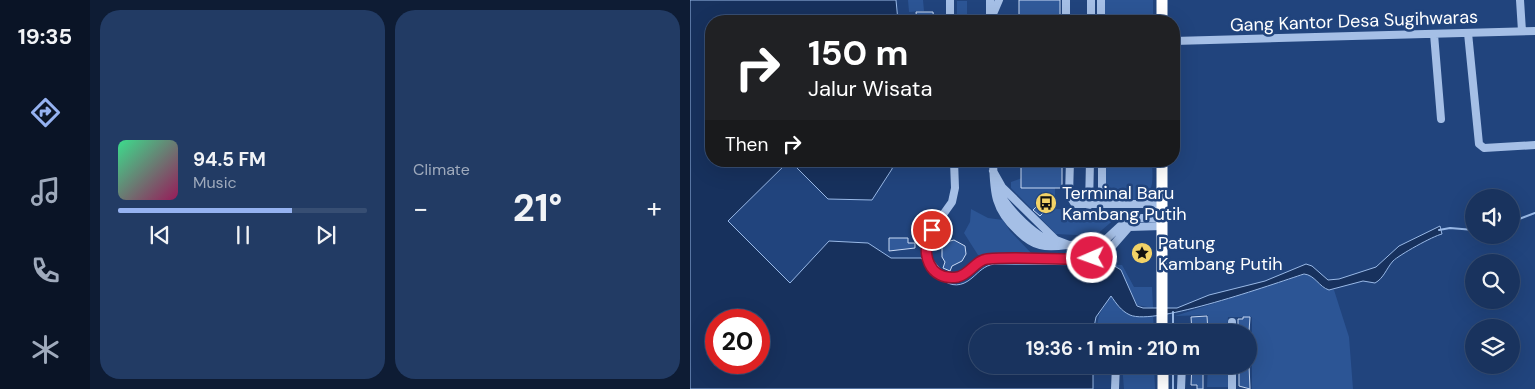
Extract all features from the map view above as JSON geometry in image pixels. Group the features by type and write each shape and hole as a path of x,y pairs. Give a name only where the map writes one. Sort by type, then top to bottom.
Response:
{"highway":[{"path":"1162,0 1162,15"},
{"path":"1162,167 1162,324"},
{"path":"1162,374 1163,389"}],"street":[{"path":"950,0 950,15"},
{"path":"991,15 994,0"},
{"path":"1066,0 1066,15"},
{"path":"1091,0 1091,15"},
{"path":"1101,0 1101,15"},
{"path":"1520,0 1522,31"},
{"name":"Gang Kantor Desa Sugihwaras","path":"1180,41 1535,31"},
{"path":"1468,33 1479,144 1484,148 1535,145"},
{"path":"1434,34 1441,119"},
{"path":"954,167 954,198 927,238 925,248 930,265 944,276 965,275 986,259 1092,258 1107,252 1124,231 1131,227 1162,222"},
{"path":"993,167 998,205 1010,224 1027,240 1037,246 1049,248 1102,243 1129,218 1162,222"},
{"path":"1070,167 1071,201 1077,205 1162,204"},
{"path":"1089,205 1090,167"},
{"path":"1102,167 1102,204"},
{"path":"993,171 1002,187 1042,224 1056,240 1069,245"},
{"path":"993,171 1001,190 1011,202 1049,237 1056,242 1069,245"},
{"path":"1115,389 1116,374"},
{"path":"1182,374 1182,389"},
{"path":"1232,374 1232,389"}],"shaded area":[{"path":"690,0 896,0 897,15 705,15 705,167 783,167 728,221 790,283 829,241 868,243 891,258 921,258 943,280 957,285 972,278 985,267 994,264 1113,265 1121,270 1137,306 1143,308 1177,308 1209,295 1265,281 1306,264 1312,266 1328,280 1339,279 1376,267 1399,246 1440,226 1442,234 1396,258 1381,279 1375,283 1363,281 1329,290 1311,276 1304,274 1215,302 1163,315 1143,317 1130,315 1119,307 1111,296 1096,317 1095,324 969,324 969,374 1093,374 1093,389 690,389"},
{"path":"908,0 923,0 924,11 909,12"},
{"path":"1104,0 1153,0 1153,15 1105,15"},
{"path":"957,1 967,1 967,15 957,15"},
{"path":"796,167 892,167 872,200 828,199"},
{"path":"1105,167 1152,167 1151,187 1143,197 1120,201 1109,199 1105,193"},
{"path":"1022,178 1055,187 1055,209 1124,211 1095,236 1056,234 1011,188 1011,182"},
{"path":"971,209 988,218 1003,220 1010,231 1033,255 978,255 964,233 970,222"},
{"path":"1113,265 1122,265 1134,287 1152,287 1153,308 1137,305 1121,270"},
{"path":"1302,275 1310,275 1325,289 1334,290 1349,337 1353,389 1252,389 1252,374 1257,374 1257,324 1252,324 1252,317 1228,317 1228,324 1208,324 1208,315 1175,316"},
{"path":"1111,295 1124,311 1133,315 1153,315 1154,324 1097,324 1099,315"},
{"path":"1123,374 1154,374 1155,389 1124,389"},
{"path":"1208,374 1228,374 1228,387 1207,387"}],"building":[{"path":"1019,0 1060,0 1060,15 1019,15"},
{"path":"916,12 933,12 933,15 916,15"},
{"path":"1021,167 1062,167 1062,188 1021,188"},
{"path":"1048,195 1052,200 1042,209 1045,211 1040,216 1033,210"},
{"path":"889,238 908,238 908,243 915,243 915,248 889,251"},
{"path":"954,240 965,246 966,254 962,261 952,266 950,271 943,268 945,262 942,257 942,248 946,242"},
{"path":"1207,316 1208,324 1191,324 1191,317"},
{"path":"1243,317 1250,317 1250,324 1238,324 1238,319 1243,319"},
{"path":"1192,374 1203,374 1203,389 1197,389 1197,385 1191,385"},
{"path":"1239,374 1249,374 1250,389 1239,386"}],"waterway":[{"path":"1520,219 1535,213"},
{"path":"1439,230 1450,228 1465,229"},
{"path":"1173,312 1173,324"},
{"path":"1173,374 1173,389"}],"place":[{"name":"Terminal Baru Kambang Putih","path":"1046,203"},
{"name":"Patung Kambang Putih","path":"1142,253"}],"route":[{"path":"932,230 925,245 926,256 930,265 936,271 948,277 965,275 986,259 1092,258"}]}
